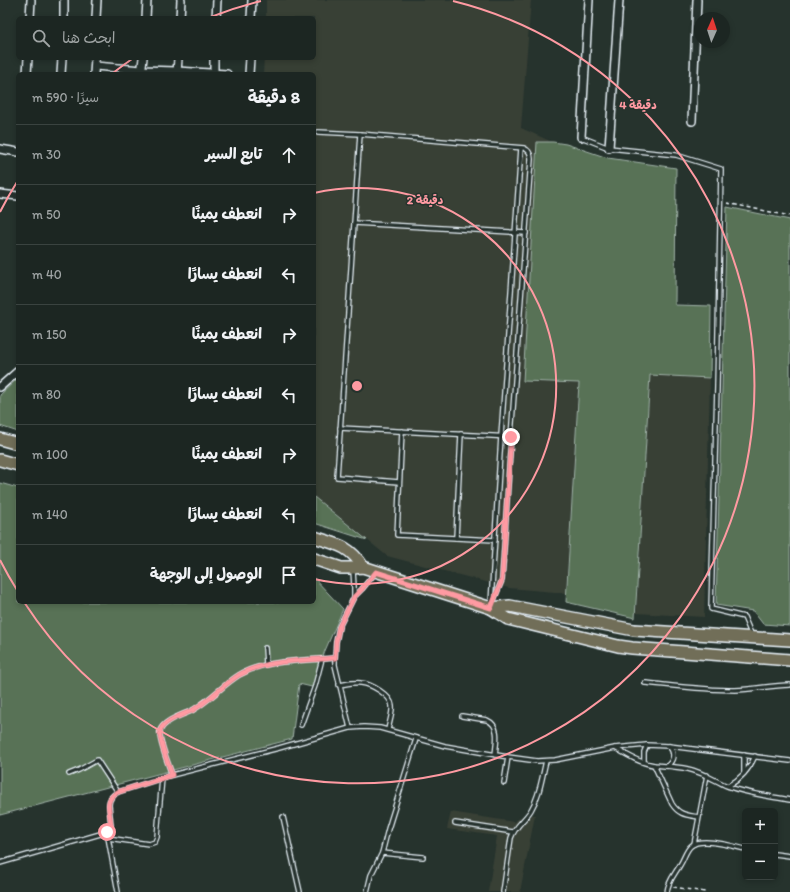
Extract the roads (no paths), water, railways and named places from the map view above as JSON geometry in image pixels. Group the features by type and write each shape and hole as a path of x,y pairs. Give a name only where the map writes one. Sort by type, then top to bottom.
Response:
{"main road":[{"path":"0,439 16,443"},
{"path":"0,460 16,465"},
{"path":"316,538 341,545 350,551 358,558 358,568"},
{"path":"316,560 341,568 358,568 376,572 491,608 508,619 618,646 790,660"},
{"path":"491,608 510,606 634,630 790,640"}],"street":[{"path":"30,16 31,0"},
{"path":"64,0 64,16"},
{"path":"96,16 97,0"},
{"path":"146,16 147,0"},
{"path":"180,16 181,0"},
{"path":"216,16 217,0"},
{"path":"251,16 252,0"},
{"path":"581,137 588,0"},
{"path":"610,148 619,0"},
{"path":"692,121 697,0"},
{"path":"27,72 28,60"},
{"path":"62,60 62,72"},
{"path":"95,60 94,70 141,72 177,72 178,60"},
{"path":"141,72 143,60"},
{"path":"214,60 214,72"},
{"path":"249,72 250,60"},
{"path":"0,149 16,152"},
{"path":"0,194 16,196"},
{"path":"0,387 16,373"}],"lane":[{"path":"318,132 360,134 521,148 526,149 531,156 502,580 491,608"},
{"path":"360,134 337,477 399,482"},
{"path":"581,137 610,148 676,155 721,169 717,387 710,609 744,617 753,637"},
{"path":"491,608 514,232 521,148"},
{"path":"354,223 526,233"},
{"path":"340,428 511,437"},
{"path":"402,431 396,535 495,540"},
{"path":"456,538 461,434"},
{"path":"354,597 354,587 358,568"},
{"path":"350,728 335,658 336,642 339,627 354,597 376,572"},
{"path":"265,648 266,664"},
{"path":"172,775 160,738 163,726 169,721 199,706 240,675 266,664 335,658"},
{"path":"301,725 315,686 322,659"},
{"path":"340,685 361,683 372,686 386,696 391,701 392,708 388,730"},
{"path":"645,684 723,690 790,685"},
{"path":"462,716 487,720 494,725 496,728 495,755"},
{"path":"0,864 107,832 110,830 111,826 109,802 112,796 118,792 172,775 279,748 350,728 370,727 388,730 445,746 508,757 546,761 564,759 615,748 647,745 669,746 790,761"},
{"path":"367,892 371,875 382,853 416,739"},
{"path":"644,762 643,755 647,745"},
{"path":"667,766 672,761 673,755 669,746"},
{"path":"615,748 635,759 654,765 688,769 706,775 728,786 756,794 790,800"},
{"path":"744,755 744,774"},
{"path":"728,786 744,774 755,756"},
{"path":"504,783 508,757"},
{"path":"69,774 84,768 97,760 118,792"},
{"path":"504,892 511,838 513,832 527,816 534,805 540,790 546,761"},
{"path":"654,765 674,808 681,814 698,818"},
{"path":"694,844 706,775"},
{"path":"108,838 149,844 154,842 157,837 162,778"},
{"path":"283,817 300,892"},
{"path":"455,824 513,832"},
{"path":"107,832 118,892"},
{"path":"667,892 668,886 687,851 694,844 698,842 707,842 742,848"},
{"path":"382,853 423,857"},
{"path":"778,854 790,856"}]}
